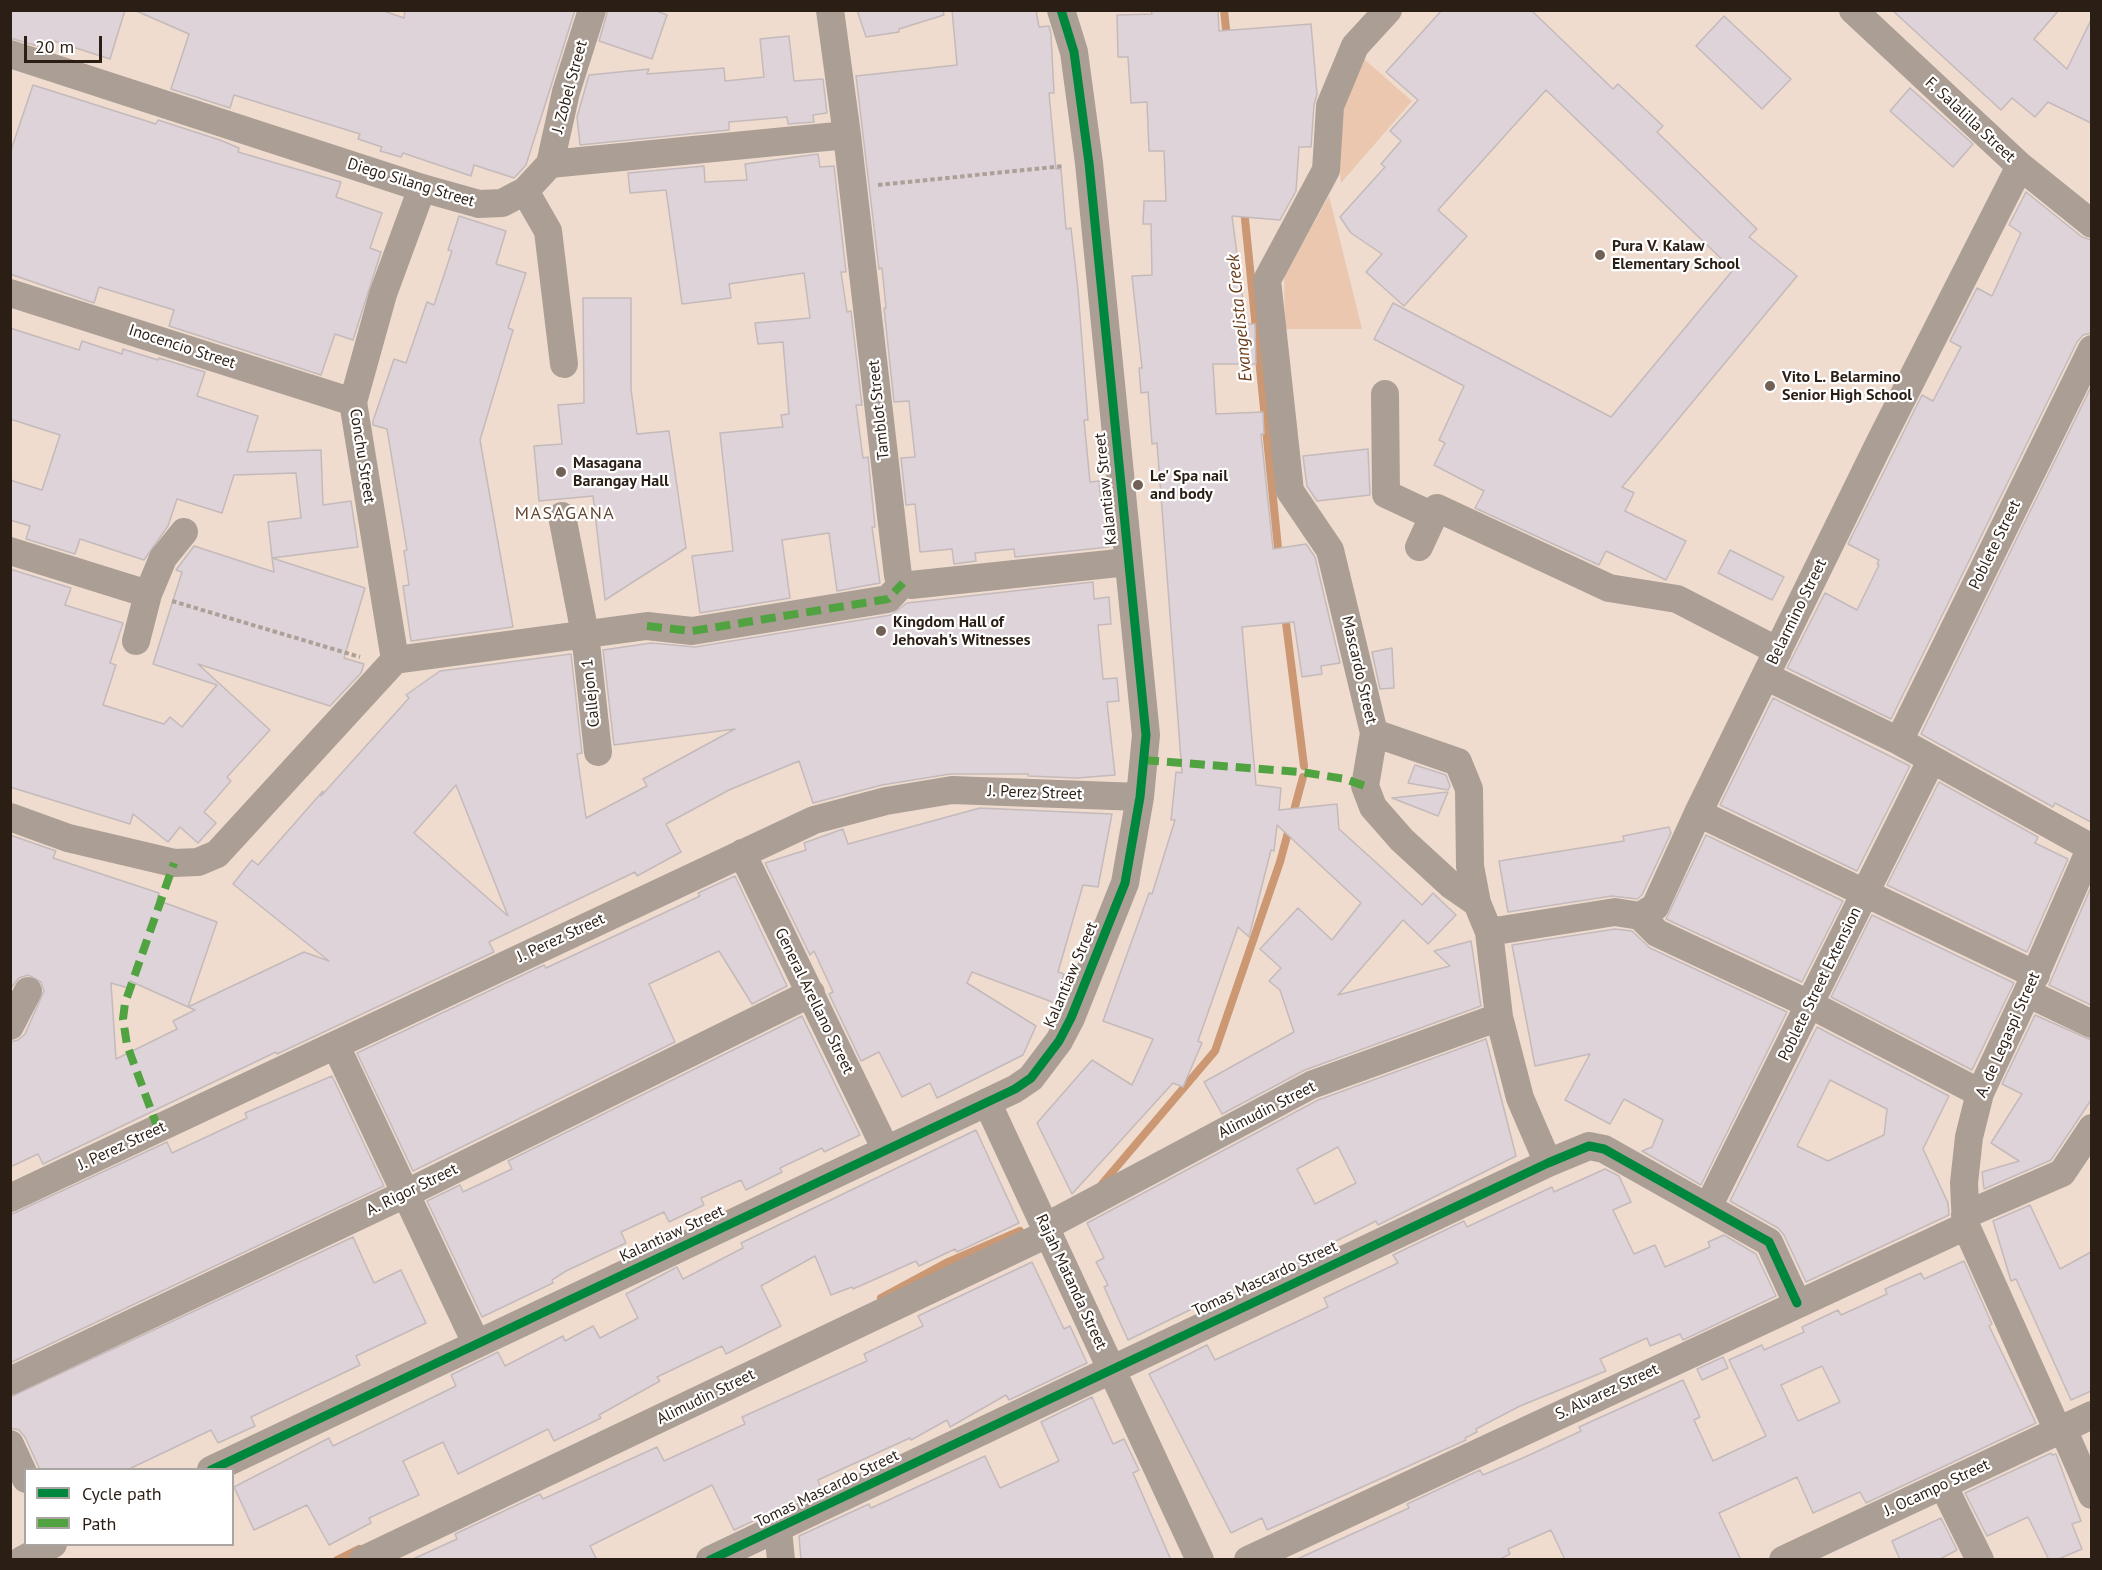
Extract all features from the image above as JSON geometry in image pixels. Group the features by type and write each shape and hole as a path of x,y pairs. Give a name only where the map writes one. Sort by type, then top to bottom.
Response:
{"street":[{"name":"J. Zobel Street","path":"550,164 566,92 592,10"},
{"name":"Tamblot Street","path":"830,10 847,135 898,576 903,583"},
{"name":"Kalantiaw Street","path":"215,1468 1015,1089 1031,1078 1046,1061 1071,1018 1125,883 1140,797 1146,735 1089,163 1074,52 1061,10"},
{"name":"Mascardo Street","path":"1388,10 1355,46 1330,106 1326,170 1267,280 1290,491 1330,550 1374,733 1365,786 1373,807 1402,840 1451,885 1477,903"},
{"name":"F. Salalilla Street","path":"1853,10 2020,166 2091,224"},
{"name":"Diego Silang Street","path":"10,54 422,188 479,204 502,203 525,191 550,164"},
{"path":"550,164 847,135"},
{"name":"Belarmino Street","path":"1640,916 1655,907 1765,676 2020,166"},
{"name":"Conchu Street","path":"393,663 353,402 383,294 422,188"},
{"path":"525,191 548,231 564,364"},
{"name":"Inocencio Street","path":"10,293 353,402"},
{"name":"Poblete Street","path":"1899,741 2091,348"},
{"path":"1385,394 1386,494 1433,516"},
{"path":"1419,547 1437,508 1609,588 1677,599 1778,651"},
{"name":"Callejon 1","path":"562,516 585,634 598,752"},
{"path":"136,641 148,594 163,558 184,532"},
{"path":"10,551 148,594"},
{"path":"10,817 68,838 174,863 198,862 217,854 393,663 647,626 692,631 888,599 903,583 911,585 1128,562"},
{"path":"1765,676 1899,741 1931,761 2091,846"},
{"path":"1374,733 1458,762 1469,789 1470,866 1477,903 1489,932 1499,1017 1520,1098 1548,1163"},
{"name":"Poblete Street Extension","path":"1708,1207 1931,761"},
{"name":"J. Perez Street","path":"10,1198 814,820 886,801 952,790 1140,797"},
{"path":"1698,813 1865,893 2031,984 2091,1024"},
{"name":"A. de Legaspi Street","path":"2091,846 2031,984 1980,1093 1969,1137 1964,1183 1966,1221 2091,1495"},
{"name":"General Arellano Street","path":"742,853 886,1150"},
{"path":"1489,932 1615,912 1640,916 1658,933 1811,1005 1980,1093"},
{"path":"10,1026 28,991"},
{"name":"A. Rigor Street","path":"10,1381 405,1194 811,993"},
{"name":"Alimudin Street","path":"363,1560 1047,1230 1311,1085 1499,1017"},
{"path":"336,1046 476,1343"},
{"name":"Rajah Matanda Street","path":"987,1102 1200,1560"},
{"name":"S. Alvarez Street","path":"1248,1560 1797,1303 2062,1173 2091,1128"},
{"name":"Tomas Mascardo Street","path":"710,1560 1111,1368 1579,1149 1597,1146 1769,1242 1797,1303"},
{"name":"J. Ocampo Street","path":"1783,1560 2091,1415"},
{"path":"10,1444 24,1475"},
{"path":"1943,1485 1980,1560"},
{"path":"778,1529 781,1560"},
{"path":"22,1560 51,1546"}],"path":[{"path":"853,188 1089,163"},
{"path":"148,594 393,663"}],"shaded area":[{"path":"1364,59 1412,101 1341,183 1335,121"},
{"path":"1329,196 1362,329 1285,329 1284,276"}],"building":[{"path":"10,10 125,10 110,59 51,40 48,49 10,38"},
{"path":"134,10 381,10 404,18 405,10 575,10 526,165 514,178 474,165 471,176 403,153 401,157 380,151 382,147 358,139 360,134 234,95 230,108 171,89 189,34"},
{"path":"608,10 654,10 667,15 652,59 599,41"},
{"path":"857,10 943,10 944,15 899,29 899,32 866,37"},
{"path":"952,10 1036,10 1039,27 1049,26 1054,93 1049,93 1056,169 1061,169 1066,229 1071,228 1078,290 1088,420 1084,420 1090,482 1099,481 1101,500 1104,500 1109,547 1015,557 1014,549 975,553 976,561 954,564 952,549 920,552 915,504 906,505 901,458 915,457 909,401 894,402 882,268 879,269 856,76 957,65"},
{"path":"1151,10 1218,10 1219,31 1311,24 1317,94 1311,147 1299,147 1296,191 1280,220 1232,216 1246,324 1255,324 1256,364 1213,364 1216,414 1263,412 1264,434 1261,434 1273,549 1306,544 1315,557 1340,663 1321,666 1322,674 1302,677 1294,622 1242,627 1256,785 1281,788 1279,810 1337,804 1339,829 1422,905 1433,893 1456,915 1428,944 1403,920 1338,995 1450,966 1434,951 1471,941 1481,1006 1305,1070 1222,1114 1204,1082 1294,1032 1280,990 1269,981 1281,968 1260,949 1298,908 1332,940 1361,903 1277,825 1274,851 1271,850 1249,937 1238,927 1198,1041 1202,1043 1183,1087 1173,1083 1072,1194 1037,1123 1092,1060 1132,1085 1153,1039 1103,1021 1149,893 1152,894 1175,820 1171,820 1176,772 1182,773 1157,443 1152,444 1148,392 1141,393 1139,368 1142,368 1132,276 1152,275 1151,224 1143,224 1144,201 1166,201 1164,151 1149,151 1147,102 1131,103 1128,57 1118,57 1117,15 1152,14"},
{"path":"1442,10 1531,10 1613,89 1618,84 1663,126 1657,132 1757,229 1749,237 1797,276 1622,487 1634,493 1625,511 1686,541 1666,580 1606,551 1599,565 1475,508 1484,491 1434,465 1445,443 1439,440 1464,386 1374,339 1393,303 1611,417 1733,270 1546,90 1438,210 1467,236 1404,306 1366,272 1382,254 1351,233 1340,217 1385,167 1381,164 1401,141 1390,131 1418,100 1386,72"},
{"path":"1892,10 2059,10 2034,39 2067,69 2091,20 2091,123 2048,102 2035,117 2012,98 2001,110"},
{"path":"1724,16 1791,79 1762,109 1696,46"},
{"path":"789,36 794,81 823,79 827,113 813,115 814,122 788,124 787,117 729,122 729,130 580,145 577,117 589,75 649,69 647,74 724,68 725,81 764,77 760,39"},
{"path":"33,85 156,124 158,120 220,140 239,148 238,152 341,182 336,197 382,213 370,248 381,252 353,340 335,334 321,375 169,326 174,310 99,287 94,303 10,274 10,153"},
{"path":"1910,88 1973,144 1953,167 1890,111"},
{"path":"818,154 820,167 834,166 846,272 841,272 847,312 851,311 862,405 856,405 863,458 868,457 875,527 872,527 880,583 837,591 829,533 782,540 790,598 700,613 692,556 733,551 720,433 783,427 781,415 789,414 783,342 758,344 755,323 810,318 804,273 729,284 731,298 682,304 666,190 630,193 628,173 704,166 705,182 747,180 745,164"},
{"path":"2026,192 2082,237 2091,240 2091,333 2083,335 2077,342 1891,719 1787,668 1825,593 1857,610 1879,565 1877,564 1879,560 1848,544 1922,395 1933,401 1961,347 1950,341 1977,288 1992,296 2021,233 2009,225"},
{"path":"459,216 506,231 496,264 526,273 508,328 513,330 480,440 513,627 411,641 403,586 409,585 404,551 407,550 387,429 373,425 373,421 394,359 406,363 427,302 434,305 452,251 448,250"},
{"path":"583,298 631,298 631,389 637,434 669,431 686,548 605,600 593,496 539,501 534,446 562,444 558,405 584,403"},
{"path":"10,328 79,350 82,341 122,354 123,349 205,372 197,396 258,416 247,452 321,450 323,505 351,501 358,547 272,558 268,522 301,518 296,473 234,475 222,513 177,499 168,526 144,560 80,539 75,554 26,539 30,526 10,520 10,480 42,490 60,435 10,419"},
{"path":"2091,387 2091,822 2055,803 2053,807 1921,734"},
{"path":"1368,449 1370,495 1317,501 1307,486 1303,456"},
{"path":"194,546 274,572 272,558 365,588 344,658 364,664 361,673 330,706 198,664 270,730 227,777 231,781 204,812 216,823 198,843 180,827 168,842 133,814 130,824 10,787 10,569 71,588 65,605 123,623 110,663 116,665 103,705 164,724 170,717 182,727 217,685 153,664 182,572 176,570"},
{"path":"1730,550 1784,577 1772,600 1718,573"},
{"path":"1093,582 1094,599 1109,597 1111,624 1098,625 1103,679 1117,678 1119,701 1107,702 1115,775 1077,778 1028,776 1028,774 950,774 882,785 813,803 799,761 729,790 666,824 681,852 637,876 635,872 489,942 494,952 277,1054 276,1052 43,1164 38,1154 10,1167 10,1042 18,1040 25,1034 44,991 41,982 28,975 19,978 10,989 10,835 56,851 53,858 159,893 157,900 217,922 188,1007 304,952 329,961 233,884 252,860 258,865 409,698 406,695 440,671 571,654 582,753 577,754 586,818 647,786 643,779 735,729 614,745 603,650 651,643 695,647 891,615 907,603","holes":["456,785 508,916 414,833","130,981 195,1010 173,1021 177,1029 116,1059 111,983 128,988"]},
{"path":"1392,648 1394,688 1380,689 1372,652"},
{"path":"1773,698 1910,766 1857,871 1720,805"},
{"path":"1415,765 1446,775 1450,786 1448,790 1408,783"},
{"path":"1939,782 2038,837 2035,843 2068,859 2027,952 1887,885"},
{"path":"1448,792 1438,816 1392,798"},
{"path":"980,808 1112,814 1098,887 1083,885 1058,972 1064,974 1055,1003 972,972 967,983 1036,1026 1023,1055 937,1098 930,1083 902,1097 879,1052 861,1061 829,994 833,992 814,951 810,955 765,863 806,850 804,843 843,829 848,844"},
{"path":"1669,827 1671,833 1642,895 1637,899 1612,896 1508,912 1499,861 1624,841 1623,836"},
{"path":"1706,835 1843,901 1802,982 1666,919"},
{"path":"735,876 787,986 752,1004 719,951 649,984 675,1042 413,1171 357,1053 544,965 546,968 621,933 700,896 698,893"},
{"path":"2091,887 2091,1005 2049,985"},
{"path":"1872,915 2014,983 1972,1070 1831,997"},
{"path":"1615,929 1632,931 1650,948 1787,1012 1701,1185 1642,1151 1652,1147 1663,1120 1624,1099 1610,1124 1565,1100 1590,1054 1535,1066 1512,945"},
{"path":"2035,1015 2091,1040 2091,1100 2051,1160 1984,1189 1982,1172 2019,1161 1991,1143 2022,1094 2002,1084"},
{"path":"802,1016 860,1135 824,1152 822,1148 780,1168 782,1172 746,1190 741,1180 701,1198 704,1205 669,1222 664,1212 621,1232 626,1243 566,1271 552,1280 553,1283 482,1317 427,1201 460,1185 463,1192 512,1169 508,1161"},
{"path":"1817,1027 1949,1096 1923,1149 1948,1203 1949,1215 1806,1282 1784,1235 1778,1228 1730,1201","holes":["1830,1080 1887,1109 1884,1135 1828,1161 1797,1146"]},
{"path":"1486,1039 1516,1156 1378,1225 1376,1221 1306,1256 1307,1259 1202,1307 1200,1305 1128,1340 1104,1287 1108,1285 1096,1262 1104,1258 1087,1223 1318,1100","holes":["1338,1147 1356,1183 1315,1204 1297,1169"]},
{"path":"332,1076 384,1186 10,1363 10,1215 167,1142 172,1153 247,1118 245,1113"},
{"path":"976,1130 1019,1223 957,1252 955,1249 919,1266 916,1261 853,1289 852,1287 831,1295 815,1256 761,1286 781,1326 726,1354 722,1346 657,1377 660,1381 599,1415 601,1418 554,1441 548,1429 458,1474 443,1442 403,1461 419,1495 369,1518 371,1523 329,1545 307,1505 254,1530 234,1487 329,1438 333,1446 456,1386 451,1375 498,1352 505,1366 563,1336 565,1341 593,1326 600,1338 638,1318 626,1294 677,1267 683,1279 743,1248 741,1243"},
{"path":"1605,1169 1619,1176 1631,1202 1613,1210 1634,1254 1655,1245 1665,1267 1710,1247 1708,1242 1724,1235 1756,1254 1776,1296 1683,1340 1680,1334 1650,1346 1647,1338 1600,1359 1606,1371 1520,1406 1476,1429 1477,1432 1465,1438 1466,1440 1267,1530 1262,1518 1231,1533 1149,1374 1207,1345 1215,1360 1328,1307 1324,1298 1398,1263 1393,1255 1464,1221 1467,1227 1552,1187 1554,1192"},
{"path":"2030,1205 2060,1269 2091,1252 2091,1391 2071,1400 2016,1279 2011,1281 1993,1221"},
{"path":"353,1237 374,1283 401,1270 426,1323 356,1356 360,1365 251,1417 255,1426 218,1443 211,1430 131,1468 39,1468 25,1437 19,1430 10,1428 10,1397"},
{"path":"1964,1261 1992,1324 1989,1326 2036,1423 1866,1503 1860,1492 1813,1513 1797,1477 1719,1513 1741,1560 1565,1560 1551,1530 1508,1549 1510,1554 1498,1560 1295,1560 1409,1508 1407,1504 1480,1470 1483,1475 1525,1457 1581,1431 1579,1427 1683,1380 1700,1417 1694,1420 1713,1461 1766,1436 1729,1360 1762,1345 1764,1350 1804,1332 1802,1327 1838,1310 1841,1315 1887,1294 1885,1289 1921,1273 1924,1279","holes":["1822,1366 1840,1402 1798,1421 1781,1385"]},
{"path":"1032,1262 1064,1329 1070,1326 1087,1363 1009,1400 1006,1395 950,1427 947,1420 911,1440 910,1438 818,1480 821,1489 734,1530 712,1485 590,1546 597,1560 411,1560 457,1539 455,1534 540,1494 543,1499 657,1447 664,1461 745,1424 742,1417 867,1361 864,1354 923,1326 918,1316"},
{"path":"1723,1357 1728,1368 1702,1380 1697,1369"},
{"path":"1092,1397 1113,1444 1124,1439 1139,1470 1133,1473 1171,1560 801,1560 799,1536 869,1504 871,1508 985,1456 1000,1488 1059,1461 1041,1422"},
{"path":"2051,1453 2056,1454 2081,1521 2072,1524 2082,1549 2056,1560 2049,1560 2028,1517 1987,1536 1965,1493"},
{"path":"1941,1518 1957,1550 1938,1560 1900,1560 1892,1541"}],"waterway":[{"name":"Evangelista Creek","path":"1224,10 1227,39"},
{"name":"Evangelista Creek","path":"1244,209 1279,558"},
{"path":"1285,615 1304,766"},
{"path":"1102,1184 1215,1051 1280,862 1303,777"},
{"path":"881,1298 946,1263 1020,1231"},
{"path":"337,1560 359,1549"}],"marked path":[{"path":"647,626 692,631 888,599 903,583"},
{"path":"1144,760 1301,772 1345,779 1365,786"},
{"path":"158,1129 127,1045 123,1019 125,1003 174,863"}],"cycle path":[{"path":"215,1468 1015,1089 1031,1078 1059,1041 1071,1018 1125,883 1140,797 1146,735 1089,163 1074,52 1061,10"},
{"path":"710,1560 1548,1163 1589,1146 1604,1149 1769,1242 1797,1303"}],"place":[{"name":"Pura V. Kalaw Elementary School","path":"1600,255"},
{"name":"Vito L. Belarmino Senior High School","path":"1770,386"},
{"name":"Masagana Barangay Hall","path":"561,472"},
{"name":"Le' Spa nail and body","path":"1138,485"},
{"name":"Kingdom Hall of Jehovah's Witnesses","path":"881,631"}],"district":[{"name":"MASAGANA","path":"565,514"}]}
